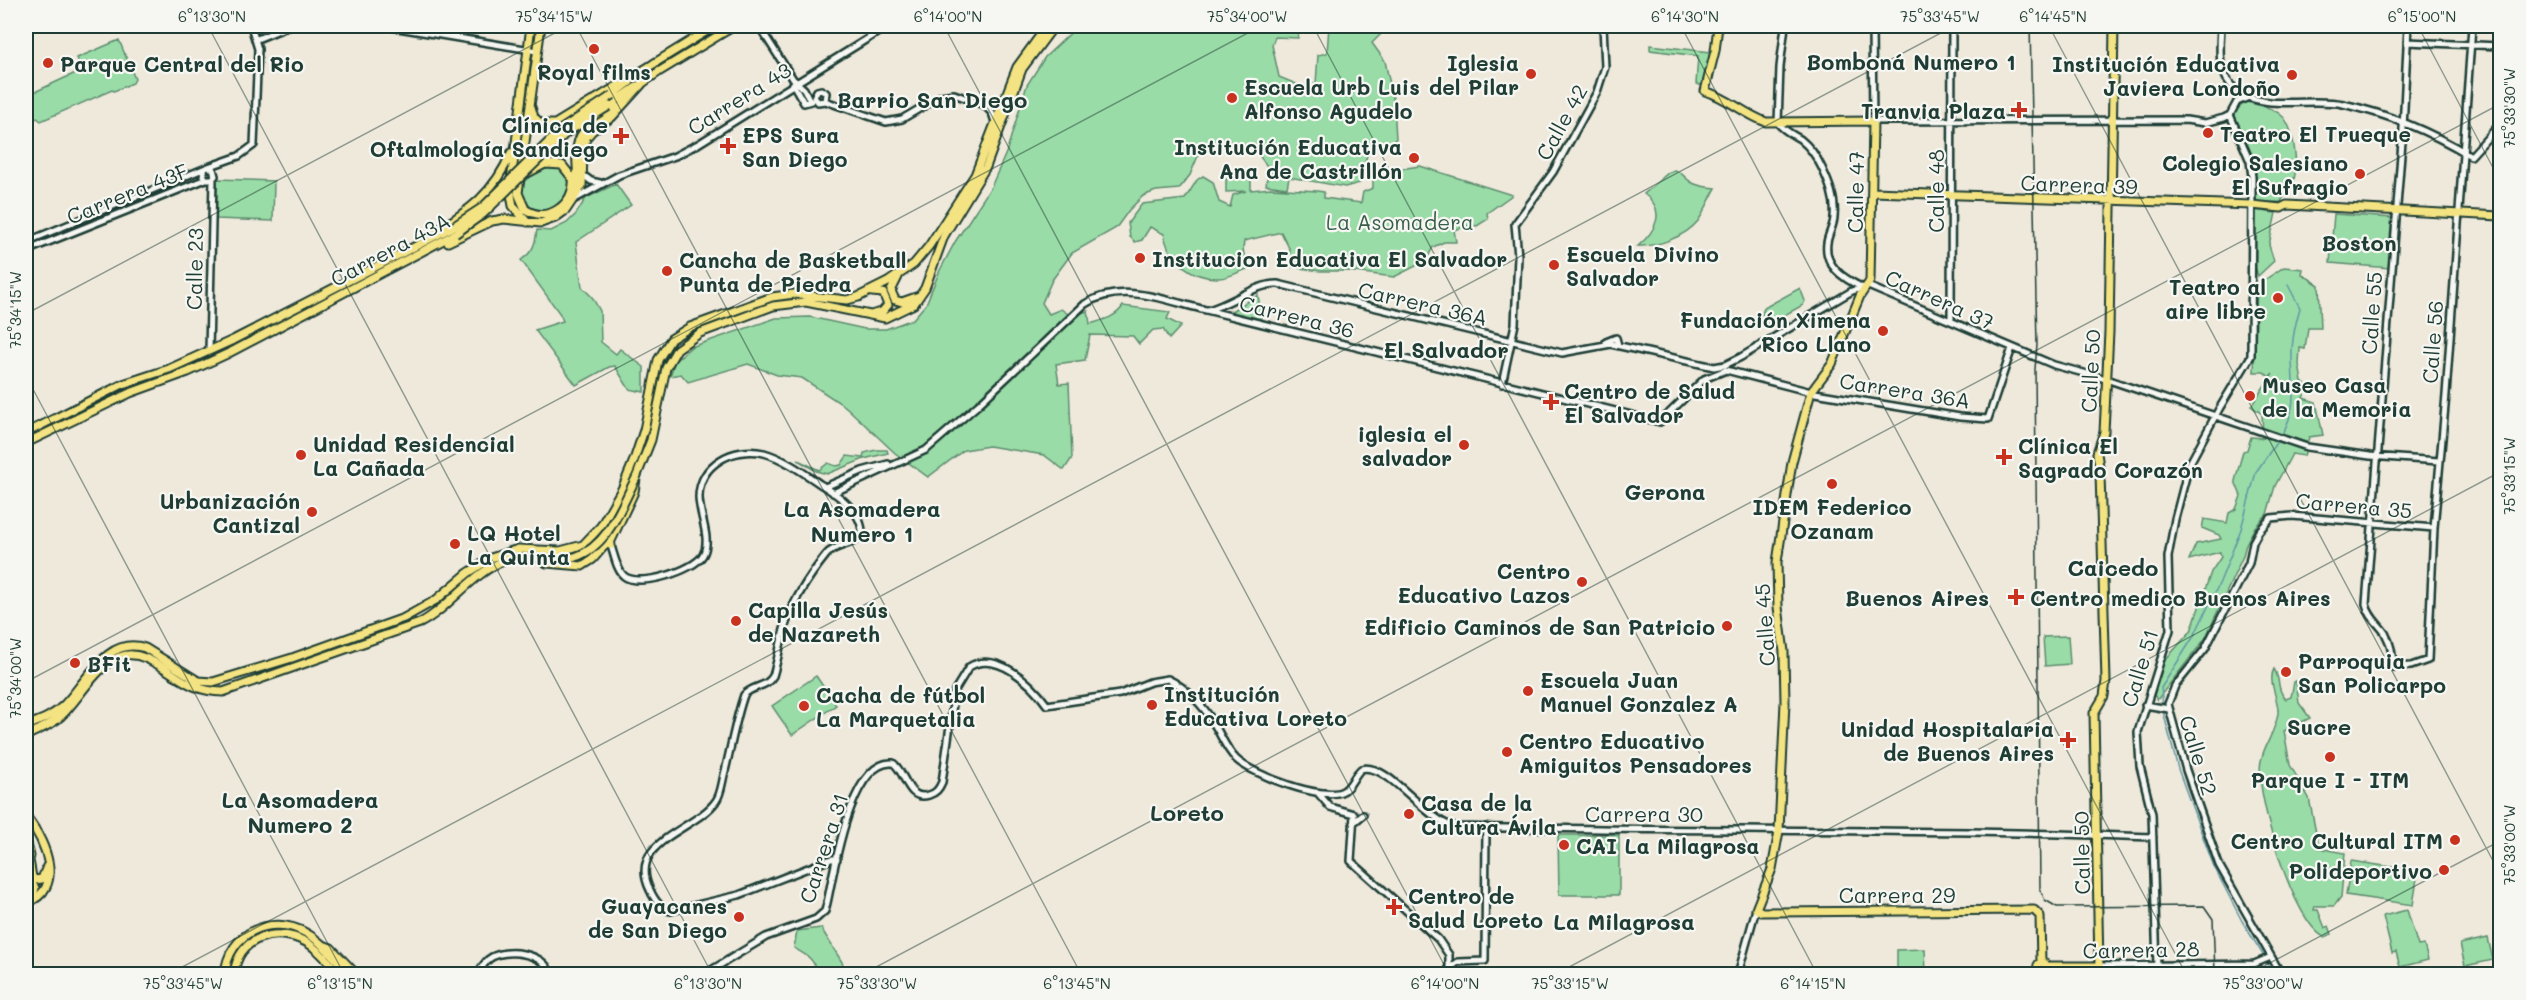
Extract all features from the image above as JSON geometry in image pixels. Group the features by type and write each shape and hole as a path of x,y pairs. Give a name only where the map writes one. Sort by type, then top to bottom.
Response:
{"main road":[{"path":"529,223 519,215 510,195 514,145 531,26"},
{"path":"522,177 539,166 552,163 562,165 570,173 573,182 571,195 560,208 541,215 530,212 520,202 518,186 541,26"},
{"name":"Carrera 43A","path":"26,443 130,393 188,372 229,353 414,257 453,231 483,207 563,128 656,63 715,26"},
{"name":"Carrera 43A","path":"26,433 123,384 169,369 209,351 409,248 478,219 566,133 734,26"},
{"path":"26,726 49,717 61,708 101,661 122,648 138,646 146,648 198,681 213,682 292,658 404,618 436,600 468,573 491,558 518,549 560,551 583,545 597,532 604,521 634,460 644,430 658,360 671,339 690,327 772,297 795,294 847,300 899,275 923,255 975,175 1023,56 1047,26"},
{"path":"26,736 60,717 104,666 123,655 144,657 195,688 223,692 420,623 443,609 493,566 520,557 558,559 575,557 588,552 603,538 636,477 651,440 666,368 677,349 685,341 700,333 773,306 806,302 885,318 914,304 920,295 944,236 986,167 1022,69 1054,26"},
{"path":"1718,26 1715,51 1705,91 1727,99 1753,117 1766,122 1873,121"},
{"name":"Calle 50","path":"2099,966 2094,713 2104,696 2106,687 2100,473 2097,453 2103,438 2109,332 2114,26"},
{"path":"530,101 536,121 551,126 656,63"},
{"path":"414,257 492,221 512,220 541,223 555,218 574,200 582,186 583,148 589,135 612,117 642,84"},
{"path":"574,200 578,181 577,152 582,133 642,84"},
{"name":"Calle 47","path":"1864,286 1871,275 1873,121"},
{"path":"409,248 479,202 499,176 514,145"},
{"name":"Carrera 39","path":"1873,192 2271,207 2287,205 2500,216"},
{"path":"899,275 891,289 894,300 899,303 907,302 920,295"},
{"name":"Calle 45","path":"1755,909 1772,869 1779,831 1785,702 1784,652 1778,607 1777,562 1792,462 1811,392 1832,364 1864,286"},
{"path":"867,292 883,293 888,305 882,312 868,314"},
{"path":"493,566 519,560 582,566 596,557 606,544 610,544 634,492 636,477"},
{"path":"583,545 593,551 596,557"},
{"path":"26,816 49,861 49,880 44,890 36,899 26,901"},
{"path":"26,839 32,877 38,880 44,876 49,861"},
{"path":"26,872 29,861"},
{"path":"26,884 32,884 35,888 33,896 26,901"},
{"name":"Carrera 29","path":"1755,909 1762,912 2038,912 2042,970"},
{"path":"225,975 226,963 234,946 246,934 264,925 282,924 305,932 350,975"},
{"path":"234,975 237,960 248,945 262,936 272,934 305,942 314,947 340,975"},
{"path":"321,945 331,948 356,975"},
{"name":"Carrera 28","path":"2042,970 2099,966"}],"street":[{"path":"250,26 257,39 289,26"},
{"path":"386,26 416,28 537,51"},
{"path":"759,26 794,83 811,99 819,103 826,100"},
{"name":"Carrera 43","path":"574,200 602,183 675,156 888,26"},
{"name":"Calle 42","path":"1512,342 1518,256 1515,224 1553,172 1597,93 1605,67 1603,26"},
{"path":"1785,26 1780,67 1778,123 1786,132 1802,141 1818,159 1827,179 1834,206 1834,220 1827,244 1829,258 1842,278 1864,286"},
{"name":"Calle 47","path":"1872,26 1873,121"},
{"name":"Calle 48","path":"1951,321 1952,26"},
{"path":"2221,26 2219,59 2224,75 2234,88 2249,97 2273,102 2323,101 2341,104 2403,121 2470,156 2500,124"},
{"name":"Calle 55","path":"2408,26 2403,121 2366,604 2371,618 2385,634 2393,667 2411,666 2428,660"},
{"name":"Calle 56","path":"2428,660 2434,528 2472,26"},
{"name":"Carrera 43F","path":"26,251 211,178 229,161 254,145 257,39"},
{"path":"2407,42 2500,46"},
{"path":"811,99 817,91 821,90 826,93 826,100"},
{"path":"826,100 874,120 894,122 945,95 954,94 984,105 992,113 995,122"},
{"path":"1873,121 2186,120 2205,123 2230,115 2237,102 2249,97"},
{"path":"984,105 1004,99"},
{"name":"Calle 51","path":"2157,966 2152,813 2140,766 2138,742 2145,705 2163,657 2170,630 2167,573 2175,519 2189,465 2251,356 2250,161 2230,115"},
{"name":"Carrera 43F","path":"26,242 206,168 229,161"},
{"path":"206,168 213,169 211,178"},
{"name":"Calle 23","path":"206,168 203,174 211,178 209,351"},
{"path":"583,175 591,181 602,183"},
{"name":"Carrera 36A","path":"1206,310 1231,303 1263,286 1278,284 1563,353 1618,345 1714,367 1741,357"},
{"name":"Carrera 37","path":"1741,357 1864,286 2034,357 2106,379"},
{"name":"Carrera 36","path":"899,462 916,456 935,442 978,405 1085,304 1106,294 1131,293 1206,310 1660,422"},
{"path":"1502,384 1512,342"},
{"name":"Carrera 36A","path":"1660,422 1704,379 1726,370 1811,392 1960,417 1988,418 2012,348"},
{"path":"2106,379 2307,447 2439,461"},
{"path":"604,521 610,544 623,575 637,581 680,571 699,561 706,541 700,507 700,489 705,473 721,459 733,454 752,452 765,454 825,487 848,505 862,527 862,534 850,544 840,546 828,553 808,580 795,601 785,626 770,682 744,695 717,801 696,820 657,844 648,854 645,867 646,882 655,900 666,910 675,911 740,895 831,859 837,859"},
{"path":"825,487 862,471 899,462"},
{"path":"834,493 899,462"},
{"name":"Carrera 35","path":"2271,518 2292,516 2434,528"},
{"name":"Calle 52","path":"2271,518 2253,542 2249,563 2205,648 2171,691 2167,709 2190,784 2219,865 2268,958 2281,975"},
{"name":"Carrera 31","path":"705,975 766,938 809,922 825,911 844,827 860,788 875,767 886,762 893,763 901,771 910,790 917,795 927,796 936,791 942,782 955,690 966,671 974,664 1002,666 1017,674 1035,689 1047,705 1120,694 1160,679 1175,682 1203,707 1223,742 1241,763 1277,780 1318,793"},
{"path":"2150,691 2155,707"},
{"path":"2145,705 2167,709"},
{"name":"Carrera 30","path":"1333,793 1345,790 1360,769 1371,768 1387,777 1418,806 1445,825 1779,831 2003,831 2153,837"},
{"path":"1318,793 1333,793"},
{"path":"1318,793 1339,812 1354,814 1351,861 1438,939 1446,950 1464,961"},
{"path":"1328,804 1329,796 1333,793"},
{"path":"1353,823 1363,815"},
{"path":"1450,971 1455,963 1485,961 1486,827"},
{"name":"Calle 45","path":"1738,975 1755,909"},
{"path":"1446,950 1450,971"},
{"path":"477,975 488,960 505,954 536,958 548,966 550,975"},
{"name":"Carrera 28","path":"2099,966 2254,964 2268,958"}],"green space":[{"path":"1078,26 1300,26 1298,38 1275,37 1272,45 1279,77 1301,86 1316,84 1318,55 1327,53 1329,26 1389,26 1372,43 1385,61 1394,103 1396,139 1368,151 1360,183 1345,187 1289,177 1287,188 1266,185 1268,173 1272,173 1253,147 1234,142 1214,144 1198,156 1190,175 1179,189 1156,191 1143,196 1116,228 1072,253 1052,280 1042,303 1049,314 1061,309 1071,316 1088,311 1090,324 1112,316 1123,306 1170,312 1167,319 1181,326 1169,339 1163,329 1153,330 1139,344 1133,336 1090,335 1085,360 1056,364 1059,384 1069,383 1072,458 1064,470 1044,455 989,446 964,450 928,477 895,453 846,407 802,378 777,375 748,364 688,382 681,374 670,376 675,361 691,347 776,318 810,317 865,329 886,329 913,319 926,304 955,242 991,187 1006,153 1027,85 1045,57"},
{"path":"119,40 135,79 133,83 41,121 37,118 26,123 26,96 82,70 77,58"},
{"path":"1650,45 1710,52 1704,86 1696,84 1698,56 1650,50"},
{"path":"2246,102 2277,112 2289,128 2294,147 2295,175 2292,185 2281,202 2257,202 2249,156 2234,116 2235,111"},
{"name":"La Asomadera","path":"1420,166 1512,195 1487,213 1488,219 1477,226 1471,225 1454,230 1456,242 1444,242 1433,247 1426,261 1394,277 1287,266 1290,250 1281,232 1244,241 1243,249 1247,269 1226,277 1209,277 1191,271 1176,260 1166,243 1164,234 1150,227 1142,240 1135,242 1130,237 1128,223 1142,204 1185,199 1197,180 1203,176 1213,182 1219,202 1230,207 1233,195 1246,191 1226,192 1226,179 1251,177 1251,190 1271,188 1317,191 1324,192 1324,198 1361,203 1363,192 1373,188 1373,181 1380,172 1384,178 1400,172 1400,169"},
{"path":"552,167 560,168 571,179 570,193 557,208 541,212 527,204 523,195 522,183 535,173"},
{"path":"1674,170 1694,184 1716,188 1698,221 1686,232 1662,243 1638,246 1650,234 1657,214 1651,200 1644,194"},
{"path":"217,179 274,181 273,221 216,219"},
{"path":"616,184 631,205 576,242 582,287 592,297 600,311 601,342 616,354 620,349 644,367 644,392 629,389 615,366 576,385 535,330 563,321 521,260 533,248 537,230 551,231 567,223 586,198"},
{"path":"2253,210 2276,213 2269,245 2274,261 2258,276 2252,257"},
{"path":"2334,214 2393,218 2390,268 2330,263"},
{"path":"2284,267 2303,269 2302,274 2319,285 2321,328 2308,328 2305,349 2300,348 2299,364 2302,382 2308,386 2303,398 2316,402 2323,435 2309,437 2304,456 2292,454 2275,486 2267,514 2255,527 2246,544 2243,556 2205,639 2157,700 2152,691 2165,660 2191,631 2211,572 2221,557 2220,552 2189,560 2196,544 2221,539 2219,535 2202,528 2204,519 2227,523 2229,513 2236,509 2241,496 2235,481 2243,451 2247,450 2251,437 2263,438 2262,414 2251,406 2273,373 2269,377 2264,372 2254,372 2257,285"},
{"path":"1800,288 1805,301 1803,305 1766,325 1762,314 1764,308"},
{"path":"1258,295 1262,320 1228,313"},
{"path":"887,450 888,453 864,459 827,474 816,471 798,460 819,470 828,463 841,465 847,456 863,458 864,453"},
{"path":"2068,636 2070,664 2045,666 2043,637"},
{"path":"2274,669 2281,692 2286,699 2291,697 2296,681 2299,703 2310,718 2284,731 2290,765 2309,798 2319,848 2345,853 2341,897 2334,906 2315,906 2314,910 2318,910 2325,928 2329,926 2332,934 2324,937 2312,927 2290,886 2265,808 2260,770 2278,713 2272,685"},
{"name":"Cacha de fútbol La Marquetalia","path":"816,676 836,705 792,735 772,706"},
{"path":"1558,835 1619,835 1619,895 1559,895"},
{"path":"2351,861 2418,871 2413,905 2346,895"},
{"path":"2407,910 2418,946 2424,945 2428,960 2400,967 2396,952 2392,953 2383,916"},
{"path":"821,928 842,962 846,974 816,974 812,961 794,948 797,931"},
{"path":"2488,938 2493,960 2465,966 2460,944"},
{"path":"1925,949 1926,974 1897,974 1897,950"}],"waterway":[{"path":"2281,436 2293,404 2292,349 2300,308 2288,285"},
{"path":"2163,706 2161,688 2194,636 2220,582 2241,529 2256,472 2278,440"},
{"path":"2163,711 2178,769 2214,867 2242,921 2265,958"},
{"path":"2267,962 2273,974"}],"tram line":[{"path":"2030,26 2037,345 2035,369 2040,890 2045,900 2057,907 2204,906 2213,919 2215,974"}],"place":[{"name":"Royal films","path":"594,49"},
{"name":"Parque Central del Rio","path":"48,63"},
{"name":"Iglesia del Pilar","path":"1531,74"},
{"name":"Institución Educativa Javiera Londoño","path":"2292,75"},
{"name":"Escuela Urb Luis Alfonso Agudelo","path":"1232,98"},
{"name":"Tranvia Plaza","path":"2019,110"},
{"name":"Teatro El Trueque","path":"2208,133"},
{"name":"Clínica de Oftalmología Sandiego","path":"621,136"},
{"name":"EPS Sura San Diego","path":"728,146"},
{"name":"Institución Educativa Ana de Castrillón","path":"1414,158"},
{"name":"Colegio Salesiano El Sufragio","path":"2360,174"},
{"name":"Institucion Educativa El Salvador","path":"1140,258"},
{"name":"Escuela Divino Salvador","path":"1554,265"},
{"name":"Cancha de Basketball Punta de Piedra","path":"667,271"},
{"name":"Teatro al aire libre","path":"2278,298"},
{"name":"Fundación Ximena Rico Llano","path":"1883,331"},
{"name":"Museo Casa de la Memoria","path":"2250,396"},
{"name":"Centro de Salud El Salvador","path":"1551,402"},
{"name":"iglesia el salvador","path":"1464,445"},
{"name":"Unidad Residencial La Cañada","path":"301,455"},
{"name":"Clínica El Sagrado Corazón","path":"2004,457"},
{"name":"IDEM Federico Ozanam","path":"1832,484"},
{"name":"Urbanización Cantizal","path":"312,512"},
{"name":"LQ Hotel La Quinta","path":"455,544"},
{"name":"Centro Educativo Lazos","path":"1582,582"},
{"name":"Centro medico Buenos Aires","path":"2016,597"},
{"name":"Capilla Jesús de Nazareth","path":"736,621"},
{"name":"Edificio Caminos de San Patricio","path":"1727,626"},
{"name":"BFit","path":"75,663"},
{"name":"Parroquia San Policarpo","path":"2286,672"},
{"name":"Escuela Juan Manuel Gonzalez A","path":"1528,691"},
{"name":"Institución Educativa Loreto","path":"1152,705"},
{"name":"Cacha de fútbol La Marquetalia","path":"804,706"},
{"name":"Unidad Hospitalaria de Buenos Aires","path":"2068,740"},
{"name":"Centro Educativo Amiguitos Pensadores","path":"1507,752"},
{"name":"Parque I - ITM","path":"2330,757"},
{"name":"Casa de la Cultura Ávila","path":"1409,814"},
{"name":"Centro Cultural ITM","path":"2455,840"},
{"name":"CAI La Milagrosa","path":"1564,845"},
{"name":"Polideportivo","path":"2444,870"},
{"name":"Centro de Salud Loreto","path":"1394,907"},
{"name":"Guayacanes de San Diego","path":"739,917"}],"district":[{"name":"Bomboná Numero 1","path":"1911,61"},
{"name":"Barrio San Diego","path":"932,99"},
{"name":"Boston","path":"2359,242"},
{"name":"El Salvador","path":"1446,349"},
{"name":"Gerona","path":"1665,491"},
{"name":"La Asomadera Numero 1","path":"862,520"},
{"name":"Caicedo","path":"2113,567"},
{"name":"Buenos Aires","path":"1917,597"},
{"name":"Sucre","path":"2319,726"},
{"name":"La Asomadera Numero 2","path":"300,812"},
{"name":"Loreto","path":"1187,812"},
{"name":"La Milagrosa","path":"1624,921"}]}
